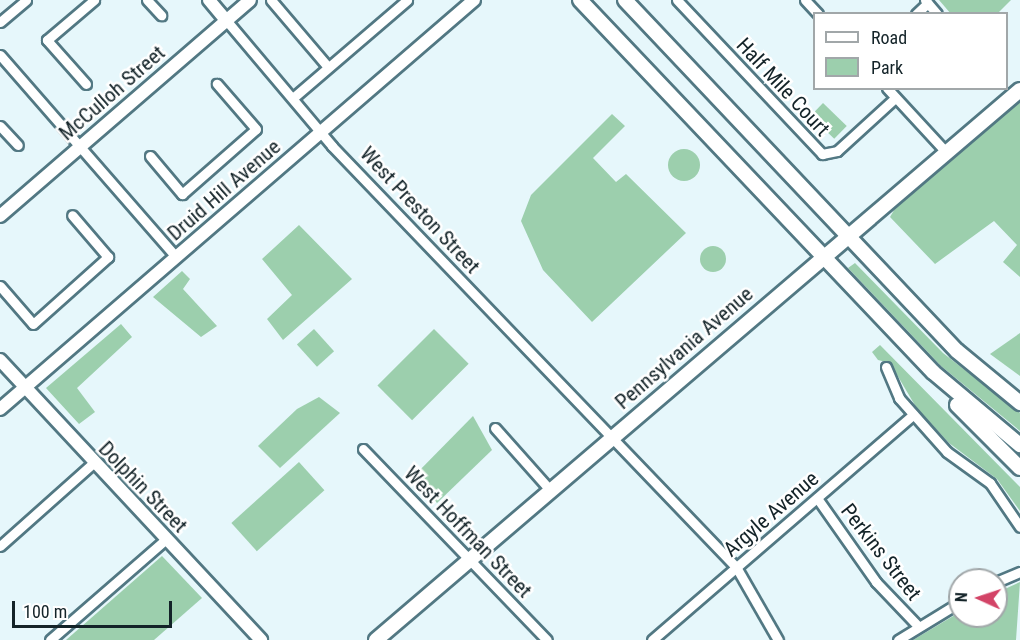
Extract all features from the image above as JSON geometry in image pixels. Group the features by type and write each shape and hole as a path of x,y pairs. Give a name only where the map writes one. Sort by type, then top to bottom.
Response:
{"main road":[{"name":"West Preston Street","path":"209,0 226,20"},
{"name":"McCulloh Street","path":"0,216 249,0"},
{"name":"Druid Hill Avenue","path":"0,409 474,0"},
{"path":"580,0 933,372 980,432 1020,468"},
{"path":"625,0 957,351 1020,403"},
{"name":"Pennsylvania Avenue","path":"376,640 946,152 1013,91"},
{"name":"Dolphin Street","path":"0,360 93,464 261,640"},
{"path":"933,372 1020,445"}],"street":[{"path":"0,22 26,0"},
{"path":"86,84 47,40 94,0"},
{"path":"147,0 161,15"},
{"path":"271,0 328,67"},
{"path":"294,97 407,0"},
{"name":"Half Mile Court","path":"677,0 822,154 837,152 895,98"},
{"path":"805,0 816,12"},
{"name":"West Preston Street","path":"226,20 321,131 736,567 778,640"},
{"path":"0,55 177,257"},
{"path":"150,156 182,194 256,129 217,84"},
{"path":"889,90 946,152"},
{"path":"0,126 18,145"},
{"path":"0,286 33,324 108,257 72,215"},
{"path":"886,367 913,415 947,452 990,483 1020,527"},
{"name":"Argyle Avenue","path":"652,640 913,415"},
{"path":"495,428 551,491"},
{"name":"West Hoffman Street","path":"363,448 547,640"},
{"path":"0,546 93,464"},
{"name":"Perkins Street","path":"817,498 876,582 918,626"},
{"path":"51,640 166,539"},
{"path":"898,640 948,609"}],"green space":[{"path":"939,0 1011,0 999,12 949,12"},
{"path":"1020,99 1020,277 1003,262 1017,245 994,221 935,264 890,217 907,188"},
{"path":"823,103 847,126 834,139 810,116"},
{"path":"612,114 625,126 593,158 616,182 626,174 686,233 592,322 543,270 521,221 531,195"},
{"path":"684,149 695,154 700,165 695,176 684,181 673,176 668,165 673,154"},
{"path":"299,225 352,279 283,340 267,319 292,295 262,259"},
{"path":"713,246 722,250 726,259 722,268 713,272 704,268 700,259 704,250"},
{"path":"855,263 943,353 1020,413 1020,431 941,366 848,268"},
{"path":"182,271 190,279 183,289 217,326 201,337 153,297"},
{"path":"121,324 132,337 77,388 95,412 79,424 46,388"},
{"path":"314,329 334,351 317,367 297,344"},
{"path":"434,329 469,364 412,420 377,386"},
{"path":"1020,333 1020,376 990,354"},
{"path":"880,345 1020,487 1020,511 997,479 949,443 916,407 890,363 878,360 872,352"},
{"path":"319,397 340,413 280,468 258,446 297,409"},
{"path":"473,416 492,450 437,503 413,477"},
{"path":"299,462 324,490 257,551 231,523"},
{"path":"162,556 202,598 154,640 66,640"},
{"path":"1020,582 1016,640 913,640 948,619 948,628 1008,628 1008,588"}]}
